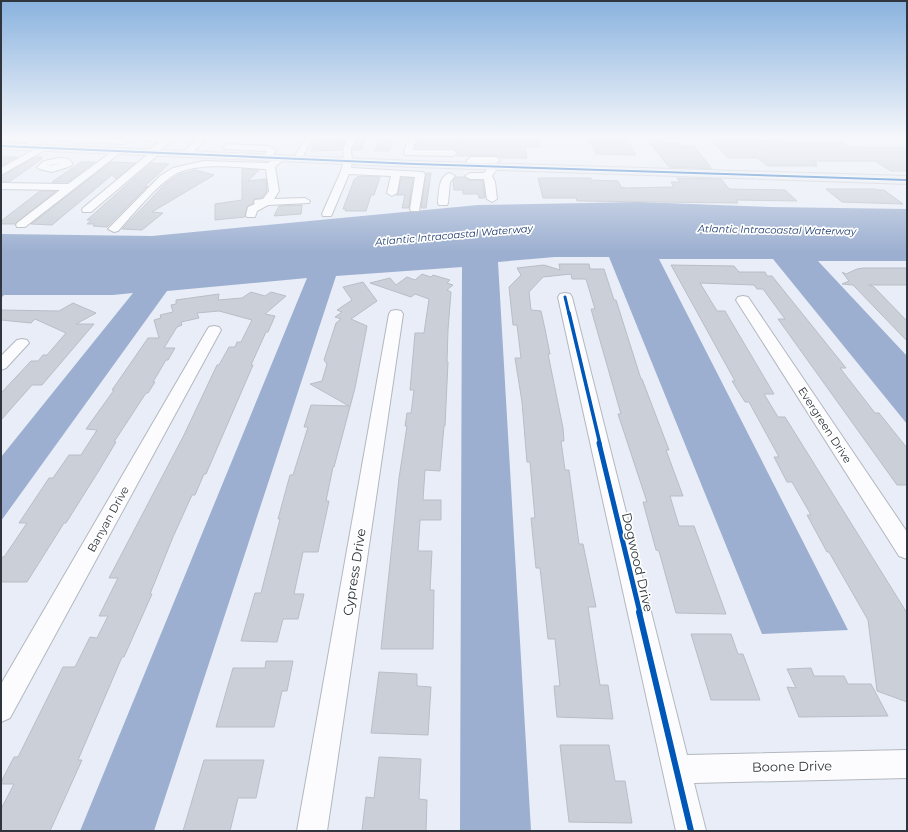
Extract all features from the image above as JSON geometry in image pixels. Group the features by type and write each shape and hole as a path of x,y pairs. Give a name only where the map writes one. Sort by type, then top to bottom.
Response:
{"main road":[{"path":"782,175 907,180"}],"street":[{"path":"22,225 87,175"},
{"path":"88,210 127,175"},
{"path":"114,229 163,178 168,175"},
{"path":"251,215 252,209 266,202 274,192 271,175"},
{"path":"327,214 343,175"},
{"path":"392,193 396,175"},
{"path":"415,209 420,175"},
{"path":"443,203 444,182 447,175"},
{"path":"483,175 487,176 490,182 492,199"},
{"path":"1,186 71,187"},
{"path":"247,202 305,202"},
{"name":"Dogwood Drive","path":"565,297 691,831"},
{"name":"Evergreen Drive","path":"743,300 907,550"},
{"name":"Cypress Drive","path":"312,831 396,314"},
{"name":"Banyan Drive","path":"1,709 214,330"},
{"path":"1,364 22,343"},
{"name":"Boone Drive","path":"677,769 907,764"}],"water":[{"name":"Atlantic Intracoastal Waterway","path":"639,202 770,207 907,209 907,261 818,261 907,356 907,424 773,259 659,259 848,630 762,634 609,257 555,257 498,262 531,831 460,831 462,267 336,276 154,831 80,831 307,278 167,291 1,521 1,457 133,293 113,295 4,295 1,298 1,234 152,236 478,205"}],"building":[{"path":"19,175 9,182 1,182 1,176"},
{"path":"62,175 78,175 68,182 52,182"},
{"path":"94,175 121,175 116,179 112,175 52,225 31,224"},
{"path":"138,175 157,175 107,227 87,224 91,220 87,220"},
{"path":"178,175 214,175 152,212 163,213 142,230 122,229 166,183"},
{"path":"242,175 254,175 248,181 266,179 267,191 262,198 255,199 253,203 247,207 245,217 215,220 215,204 242,200"},
{"path":"426,175 431,175 426,208 421,208"},
{"path":"357,177 380,177 374,195 371,195 366,211 345,211 346,209 343,209 354,180"},
{"path":"456,177 464,177 470,180 483,180 485,198 479,198 478,194 463,194 463,190 454,190 453,180 456,179"},
{"path":"401,178 413,178 409,208 402,208 405,195 396,195 398,193"},
{"path":"538,178 591,178 591,180 618,181 621,187 626,188 674,187 671,182 680,182 677,178 721,179 729,189 785,190 797,201 736,200 738,203 577,201 576,198 543,198"},
{"path":"826,189 884,190 903,204 842,202"},
{"path":"40,191 56,191 15,224 1,224 1,221"},
{"path":"302,205 301,214 274,216 279,206"},
{"path":"559,264 589,264 590,269 604,269 614,300 616,300 641,379 669,450 666,450 683,496 670,496 679,526 694,526 726,614 676,613 659,551 656,550 643,502 647,502 618,414 621,414 591,309 595,309 586,279 572,279 571,274 543,277 529,292 531,310 541,311 545,329 550,354 548,354 563,428 564,441 561,441 565,470 569,470 579,544 583,544 596,607 588,607 600,685 608,685 613,719 557,717 554,686 560,686 555,639 548,639 540,568 536,568 531,518 535,518 530,462 527,462 522,402 515,358 521,358 517,325 513,325 509,287 521,275 517,268 544,265 560,270"},
{"path":"671,265 734,266 739,272 765,272 767,276 772,276 846,368 840,368 875,413 879,413 907,448 907,485 897,485 778,319 785,319 763,289 757,289 754,285 700,283 717,311 725,311 774,394 764,394 778,417 785,417 907,613 907,702 877,691 868,620 829,552 827,552 807,515 811,515 792,482 787,482 774,457 779,457 749,402 745,402 732,381 735,381"},
{"path":"863,268 907,268 907,285 869,285 874,287 907,321 907,341 853,285 842,284 849,281 842,272 846,274"},
{"path":"422,274 431,277 433,275 450,280 447,283 453,285 447,290 451,292 448,330 445,426 440,471 425,470 423,500 441,500 441,520 420,520 418,551 432,551 430,590 434,590 433,649 381,649 399,478 407,426 405,426 407,413 411,413 414,390 410,390 415,333 424,333 429,299 415,294 411,297 370,283 390,278 396,285 407,277 415,280"},
{"path":"363,282 377,301 351,319 367,326 355,388 333,467 326,501 329,501 318,552 303,552 294,594 304,594 298,619 283,619 277,642 241,641 255,593 261,593 290,475 293,475 308,427 304,427 311,405 349,406 310,384 322,381 327,364 324,360 336,323 341,319 335,317 342,312 337,310 352,300 343,287"},
{"path":"251,292 265,296 271,292 286,296 265,314 275,316 251,365 253,365 206,474 204,474 195,495 192,495 173,537 150,594 152,594 124,657 122,657 78,760 82,760 50,831 1,831 1,809 14,784 1,784 1,782 14,757 18,757 63,667 75,667 90,637 97,638 108,616 99,616 118,578 109,578 184,435 217,365 219,365 229,347 235,347 237,342 241,342 252,320 219,311 197,313 199,318 181,322 182,325 177,327 164,348 175,348 153,382 155,382 148,393 146,393 114,442 116,442 98,472 27,582 1,582 1,557 4,557 27,523 19,523 49,478 53,478 69,455 81,455 97,430 86,429 148,338 159,338 154,320 161,318 160,315 173,312 171,305 176,304 176,300 219,294 218,300 242,298"},
{"path":"73,303 96,313 76,324 94,324 42,385 32,385 1,420 1,393 31,361 38,361 43,355 47,355 66,333 35,319 31,323 1,320 1,310 59,311"},
{"path":"691,634 731,634 738,654 743,654 760,700 711,700"},
{"path":"266,661 293,661 287,691 282,691 274,727 216,727 233,668 265,668"},
{"path":"811,668 814,676 844,676 848,684 871,684 888,716 799,717 787,687 796,688 787,669"},
{"path":"379,672 417,674 417,686 431,687 428,735 371,733"},
{"path":"560,745 609,745 615,781 625,781 632,823 569,822"},
{"path":"379,757 421,759 419,799 427,800 426,831 362,831 366,797 374,798"},
{"path":"204,760 264,760 256,798 238,798 230,831 183,831"}],"cycle path":[{"path":"748,175 907,180"},
{"path":"565,297 691,831"}]}
